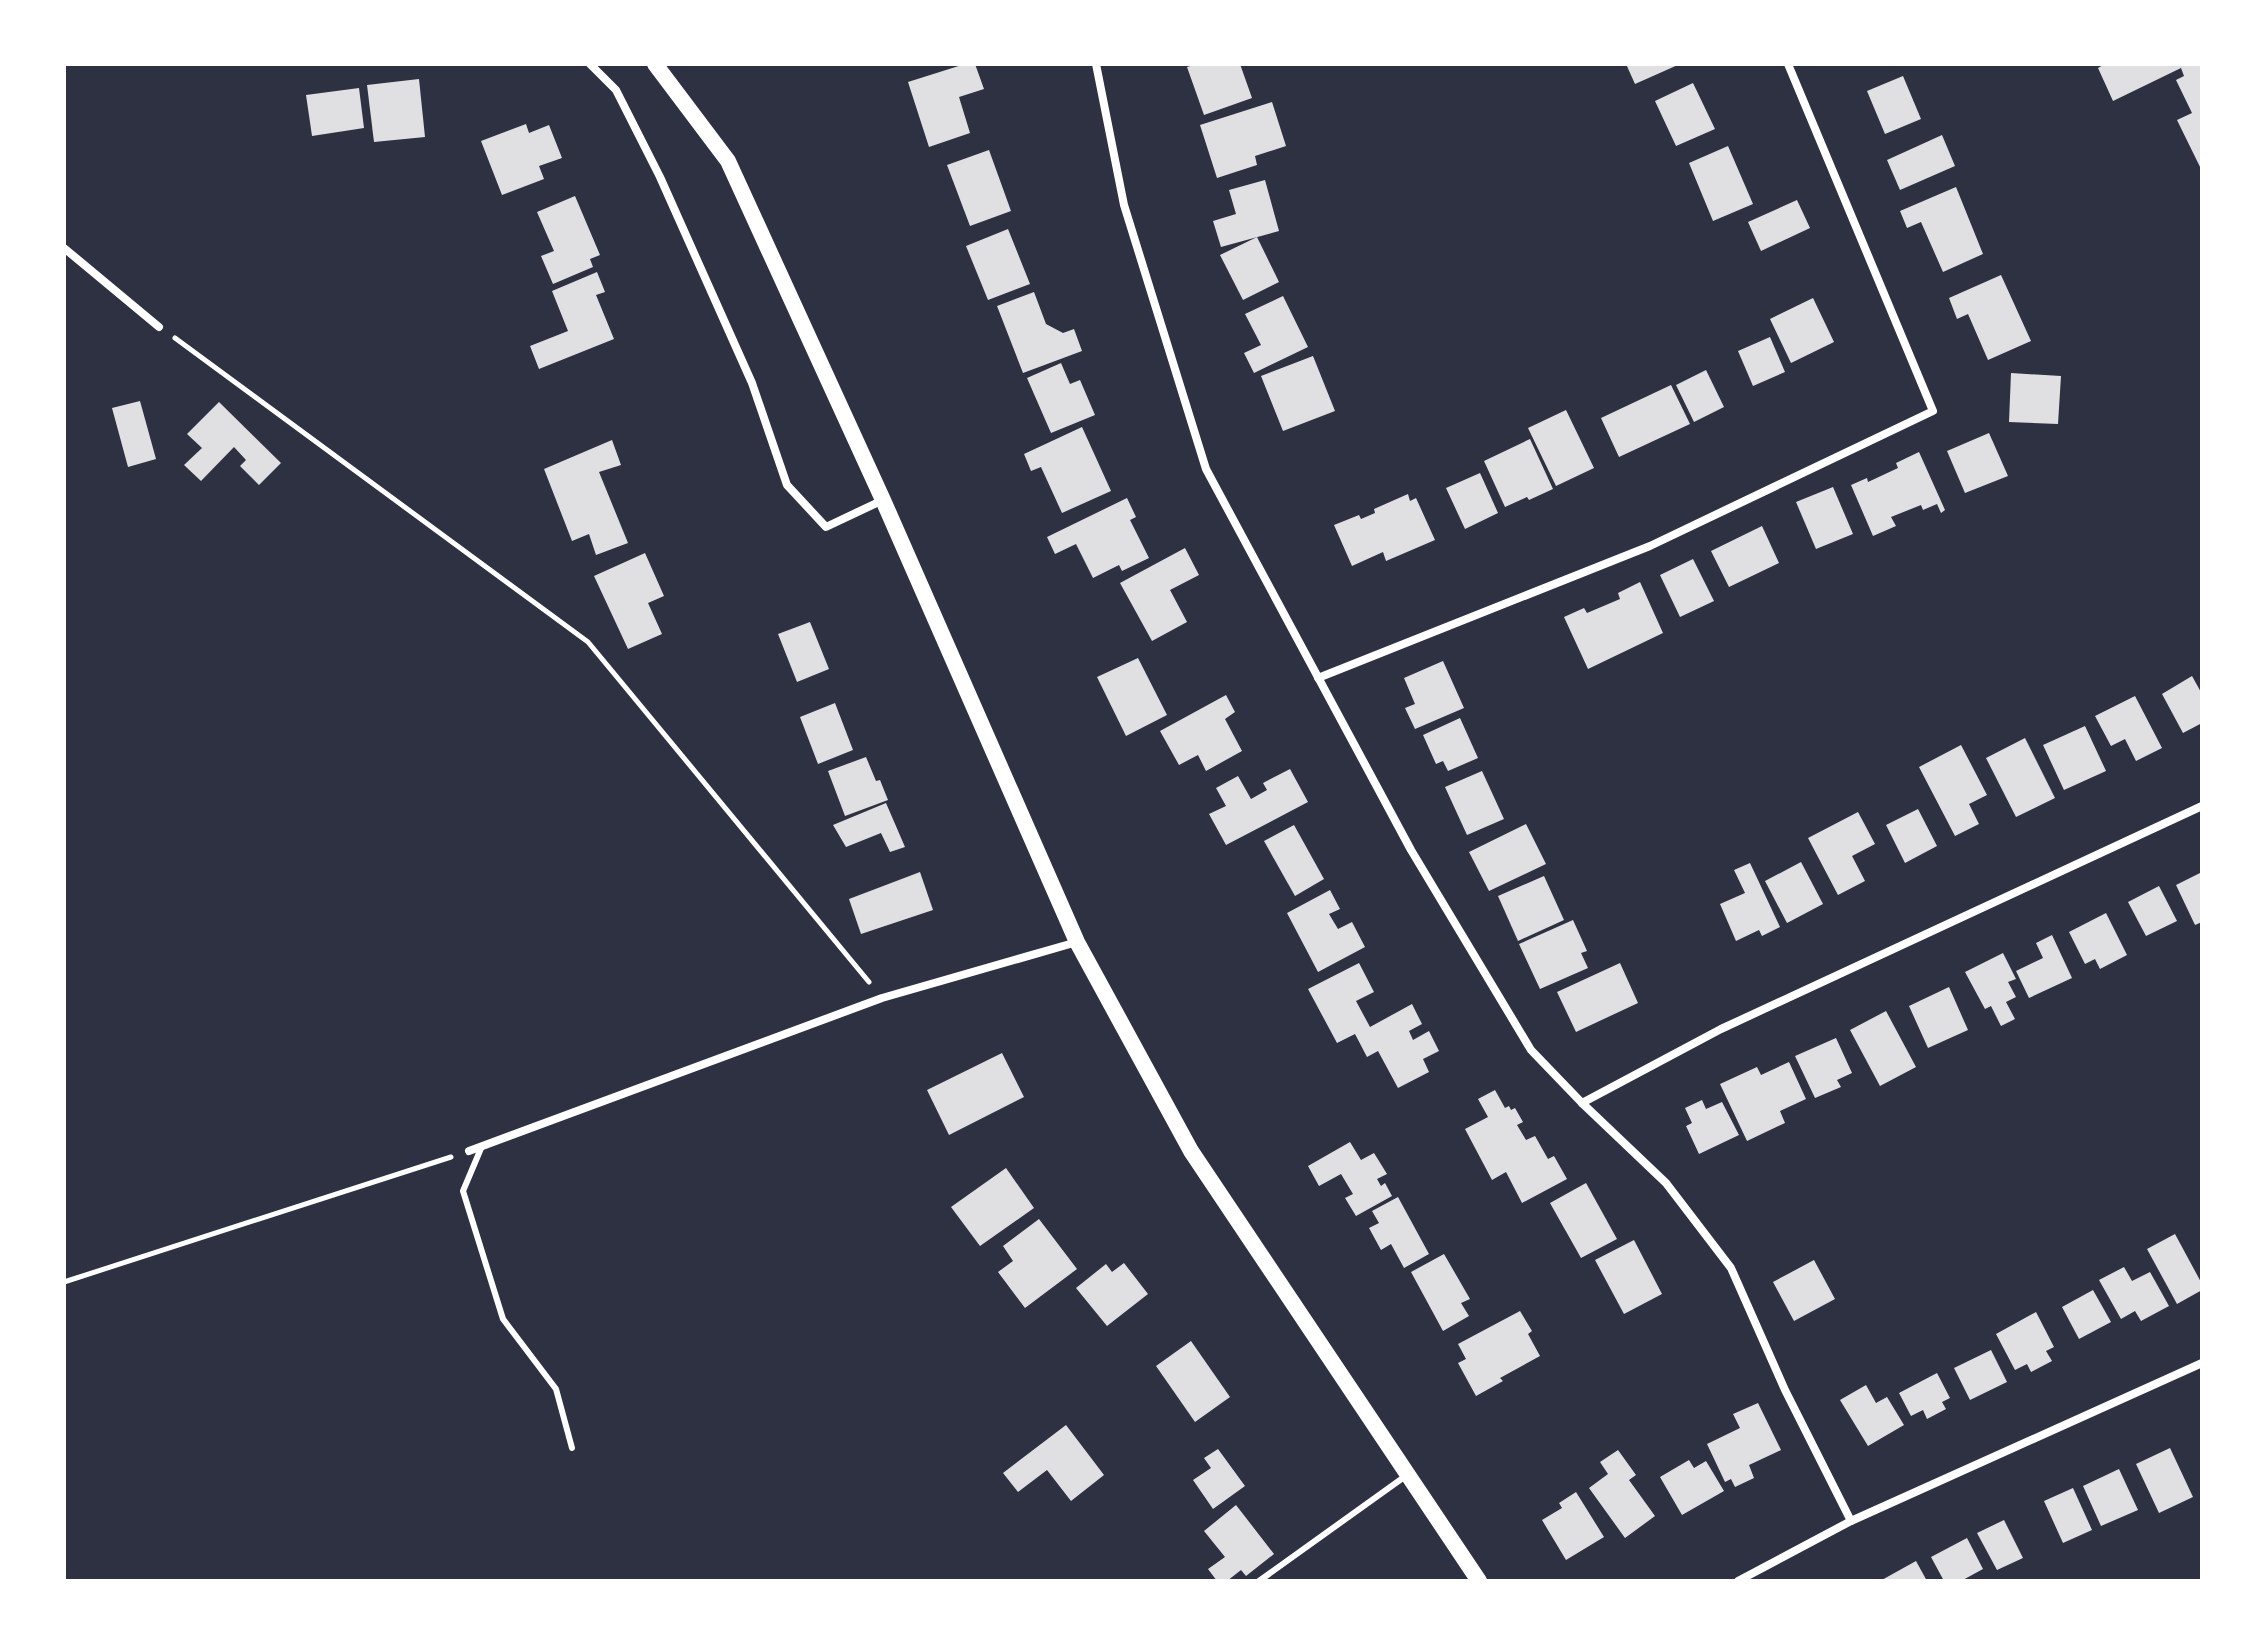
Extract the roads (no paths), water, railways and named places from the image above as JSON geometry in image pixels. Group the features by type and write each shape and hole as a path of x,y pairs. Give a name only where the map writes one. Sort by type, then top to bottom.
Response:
{"main road":[{"path":"655,64 728,161 883,500 1077,942 1191,1151 1479,1581"}],"street":[{"path":"590,64 616,90 660,177 752,383 787,485 826,527 883,500"},
{"path":"1096,64 1124,205 1206,469 1411,850 1531,1050 1666,1183 1731,1268 1785,1390 1851,1521"},
{"path":"1318,678 1650,546 1933,411 1788,64"},
{"path":"64,248 159,327"},
{"path":"1582,1103 1721,1029 2202,806"},
{"path":"469,1151 882,998 1077,942"},
{"path":"1738,1581 1851,1521 2202,1363"}],"lane":[{"path":"482,1146 463,1191 503,1319 556,1389 572,1448"},
{"path":"1259,1581 1407,1475"}]}
